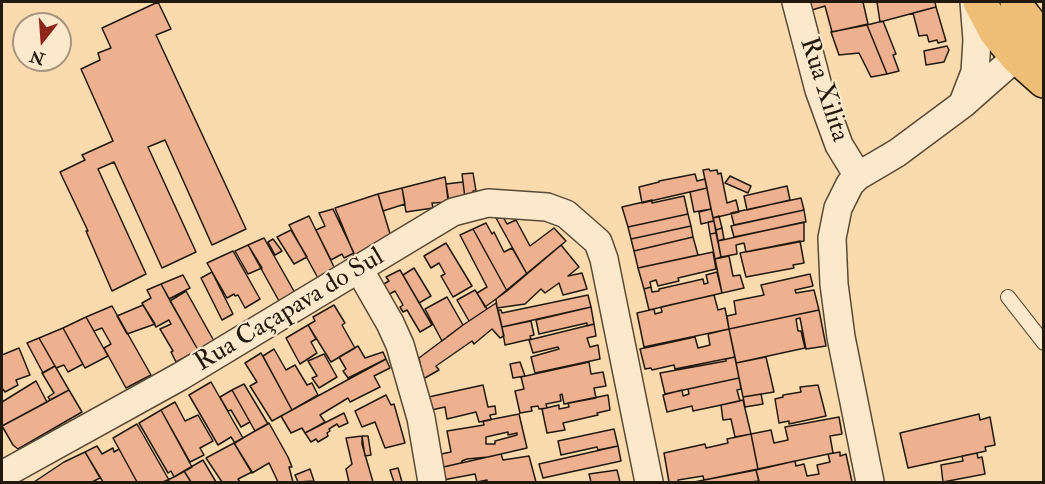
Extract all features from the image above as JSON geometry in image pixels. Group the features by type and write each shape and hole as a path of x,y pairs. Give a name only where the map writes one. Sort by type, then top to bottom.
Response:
{"main road":[{"path":"980,2 996,32 1033,45"},
{"path":"1017,2 1044,81"}],"street":[{"name":"Rua Xilita","path":"796,2 819,90 854,180"},
{"path":"963,104 975,72 977,40 974,2"},
{"path":"870,483 841,337 834,284 832,238 838,208 854,180 897,153 963,104 1033,45"},
{"name":"Rua Caçapava do Sul","path":"2,475 181,376 453,212 488,203 547,207 566,214 598,242 604,259 649,483"},
{"path":"359,269 400,345 421,418 432,483"}],"lane":[{"path":"1008,297 1044,343"}],"building":[{"path":"158,2 171,29 156,35 246,229 212,245 165,140 148,147 196,252 162,268 114,162 98,169 146,274 112,291 86,231 88,231 60,172 85,160 82,155 113,141 81,69 100,60 98,53 111,48 102,28"},
{"path":"809,2 863,2 868,24 832,32 825,6 812,10"},
{"path":"877,2 935,2 936,7 880,22"},
{"path":"936,7 946,41 938,43 937,40 929,42 927,35 919,36 913,13"},
{"path":"883,21 896,54 893,55 899,71 887,74 867,25"},
{"path":"867,25 887,74 871,77 859,53 839,55 831,32"},
{"path":"947,46 949,50 944,62 926,65 924,51"},
{"path":"709,169 710,171 717,170 718,174 721,173 727,203 736,200 739,212 713,218 703,170"},
{"path":"473,173 476,191 473,191 473,197 465,198 462,174"},
{"path":"695,174 697,181 705,179 707,188 642,203 639,187"},
{"path":"730,176 751,186 748,193 725,183"},
{"path":"445,177 449,202 432,203 433,208 406,212 402,188"},
{"path":"463,182 465,198 448,200 446,184"},
{"path":"787,186 790,200 747,210 744,196"},
{"path":"402,188 405,204 383,211 378,194"},
{"path":"707,188 711,209 694,212 690,192"},
{"path":"378,194 391,237 356,259 335,208"},
{"path":"684,196 688,214 628,227 622,207"},
{"path":"801,198 804,210 734,225 731,213"},
{"path":"333,209 354,253 344,258 342,254 331,260 316,230 325,226 319,213"},
{"path":"711,209 714,221 701,224 699,212"},
{"path":"804,210 806,222 734,237 731,226"},
{"path":"688,214 691,226 631,239 628,227"},
{"path":"309,216 336,271 319,280 289,225"},
{"path":"719,216 722,228 716,230 713,218"},
{"path":"503,217 507,224 516,220 530,246 554,228 566,241 527,274 496,218"},
{"path":"714,221 716,233 710,234 708,222"},
{"path":"804,222 804,241 746,252 744,243 736,245 737,254 721,257 718,241"},
{"path":"486,223 492,234 494,232 504,252 512,248 527,274 507,291 473,229"},
{"path":"691,226 693,237 634,251 631,239"},
{"path":"722,228 724,239 718,241 716,230"},
{"path":"473,229 507,291 485,307 477,293 487,287 460,235"},
{"path":"291,230 307,257 294,264 277,237"},
{"path":"716,233 721,257 715,259 710,234"},
{"path":"693,237 698,255 638,268 634,251"},
{"path":"264,238 295,293 279,301 248,245"},
{"path":"273,239 282,251 275,255 268,242"},
{"path":"800,241 804,263 793,265 794,268 746,277 740,253"},
{"path":"446,243 472,286 453,297 441,276 445,274 439,263 431,268 424,256"},
{"path":"248,245 262,268 248,274 235,251"},
{"path":"561,245 579,267 568,276 582,273 587,289 563,295 559,283 545,293 541,289 525,304 497,308 496,299"},
{"path":"233,251 260,299 245,308 238,295 234,294 227,298 207,263"},
{"path":"713,252 716,269 678,278 679,281 658,286 656,280 650,282 651,287 644,289 638,268"},
{"path":"729,256 733,276 740,275 744,288 722,293 715,259"},
{"path":"414,268 431,296 419,303 403,275"},
{"path":"400,270 432,325 420,332 407,310 403,312 400,307 403,305 395,291 388,295 377,288 389,281 386,277"},
{"path":"212,272 233,314 222,320 201,278"},
{"path":"717,272 722,293 649,310 644,289 651,287 652,292 659,291 659,289 703,279 704,284 708,283 706,275"},
{"path":"810,274 813,286 795,290 796,293 814,290 819,310 729,329 727,316 736,314 734,301 764,295 761,285"},
{"path":"183,275 190,288 169,299 161,284"},
{"path":"161,284 198,350 176,362 171,352 173,351 160,329 171,324 169,320 156,327 142,303 151,298 147,290"},
{"path":"475,290 487,309 469,321 457,300"},
{"path":"186,291 214,341 198,350 170,301"},
{"path":"588,295 591,307 502,327 498,310 502,313"},
{"path":"714,295 718,310 725,308 729,329 644,347 637,313 654,309 655,314 662,312 661,307"},
{"path":"447,297 463,325 442,341 425,309"},
{"path":"496,303 504,336 500,338 492,329 474,344 472,341 436,366 439,370 423,379 419,358"},
{"path":"143,305 155,324 127,334 117,316"},
{"path":"334,305 345,323 342,325 355,348 331,362 308,325 315,321 313,317"},
{"path":"112,306 151,375 126,388 104,348 111,344 102,328 94,331 86,317"},
{"path":"591,307 594,324 587,326 587,323 539,334 536,320"},
{"path":"819,310 826,346 806,349 800,318 796,319 798,331 801,331 805,348 736,363 729,329"},
{"path":"86,317 108,356 85,368 63,328"},
{"path":"531,321 534,335 530,336 531,339 505,345 502,327"},
{"path":"594,324 596,336 587,338 590,347 598,345 600,359 535,373 531,357 559,349 558,347 533,353 529,340"},
{"path":"308,325 316,339 311,342 317,353 300,364 286,338"},
{"path":"63,328 83,364 68,372 64,365 56,368 39,338"},
{"path":"729,329 735,357 675,369 674,365 652,370 651,368 645,369 640,349 695,337 698,348 710,345 708,334"},
{"path":"39,338 55,366 43,373 27,343"},
{"path":"358,346 365,358 383,352 386,359 348,378 343,371 346,369 339,357"},
{"path":"19,348 30,375 16,380 18,385 5,392 2,388 2,355"},
{"path":"274,349 286,370 295,365 307,385 312,383 318,395 292,410 263,356"},
{"path":"261,353 292,410 272,421 250,386 257,382 245,363"},
{"path":"324,354 337,377 319,388 312,378 317,376 308,361"},
{"path":"735,357 739,378 665,394 660,373 726,361 726,359"},
{"path":"766,357 774,392 743,397 736,363"},
{"path":"386,359 390,368 374,376 380,387 350,402 348,398 320,415 325,422 305,433 302,428 291,433 281,416"},
{"path":"520,362 525,376 513,378 510,364"},
{"path":"589,362 591,374 603,372 606,386 594,388 596,398 564,404 562,394 560,395 561,401 546,404 547,408 531,407 532,411 520,413 515,391 524,389 521,377"},
{"path":"55,366 69,390 50,400 48,397 54,393 42,373"},
{"path":"739,378 741,389 737,390 740,401 693,411 692,406 667,412 663,395 682,390 683,396 689,394 688,389"},
{"path":"36,381 47,402 2,426 2,402"},
{"path":"211,382 243,438 235,443 231,437 218,445 189,395"},
{"path":"244,384 268,424 255,431 232,390"},
{"path":"483,385 488,407 495,406 496,414 490,415 491,420 479,422 476,412 447,419 445,407 427,411 424,398"},
{"path":"818,385 826,416 789,424 789,421 779,423 775,399 801,392 800,387"},
{"path":"69,390 82,412 18,449 13,445 2,426"},
{"path":"232,390 250,422 241,427 220,397"},
{"path":"761,394 763,404 745,407 743,397"},
{"path":"386,395 391,405 394,404 405,443 385,448 375,422 362,427 355,411"},
{"path":"608,395 610,410 563,423 565,430 547,433 542,409 559,405 559,409 569,407 568,403"},
{"path":"743,400 751,434 735,437 731,419 723,420 721,405"},
{"path":"175,402 185,421 198,415 213,441 200,448 204,455 190,462 161,410"},
{"path":"161,410 192,467 174,477 171,471 168,473 139,423"},
{"path":"344,413 348,423 339,427 337,424 329,429 328,436 318,442 316,439 311,442 305,433"},
{"path":"519,414 527,448 488,457 467,459 461,463 439,468 436,455 451,452 447,431 484,425 483,421","holes":["508,432 508,435 517,433 517,435 495,441 495,444 486,444 486,437"]},
{"path":"979,414 980,420 990,417 995,445 985,447 986,451 908,468 900,433"},
{"path":"839,417 842,434 830,436 833,453 758,469 751,434 771,430 774,443 788,440 785,427"},
{"path":"269,423 288,457 292,467 289,467 293,482 278,482 269,463 252,473 234,443"},
{"path":"137,424 169,480 137,482 113,438"},
{"path":"614,429 618,446 598,450 597,447 561,455 558,441"},
{"path":"751,434 758,469 704,480 703,476 669,482 664,453 705,444 706,448 728,443 727,439"},
{"path":"362,436 362,444 373,482 349,482 346,469 352,464 346,438"},
{"path":"362,436 368,436 371,455 365,456"},
{"path":"234,443 252,472 238,479 240,482 222,482 206,458"},
{"path":"97,446 102,454 113,448 114,452 119,449 137,482 103,482 85,452"},
{"path":"618,446 621,461 543,478 539,464"},
{"path":"85,452 100,478 92,482 34,482 64,462"},
{"path":"840,452 840,456 846,454 852,482 759,482 756,470 795,461 796,466 804,464 807,476 819,474 817,465 830,462 828,454"},
{"path":"977,453 978,458 982,457 985,474 943,482 941,465 963,461 962,456"},
{"path":"501,454 503,460 529,456 536,482 487,482 487,480 477,482 475,474 443,480 439,468"},
{"path":"203,460 216,482 191,482 184,471"},
{"path":"398,468 402,482 394,482 390,470"},
{"path":"310,469 314,481 298,482 295,475"},
{"path":"617,470 620,482 591,482 589,474"},
{"path":"756,470 759,481 694,482"},
{"path":"184,471 191,482 163,482 174,477"}]}
